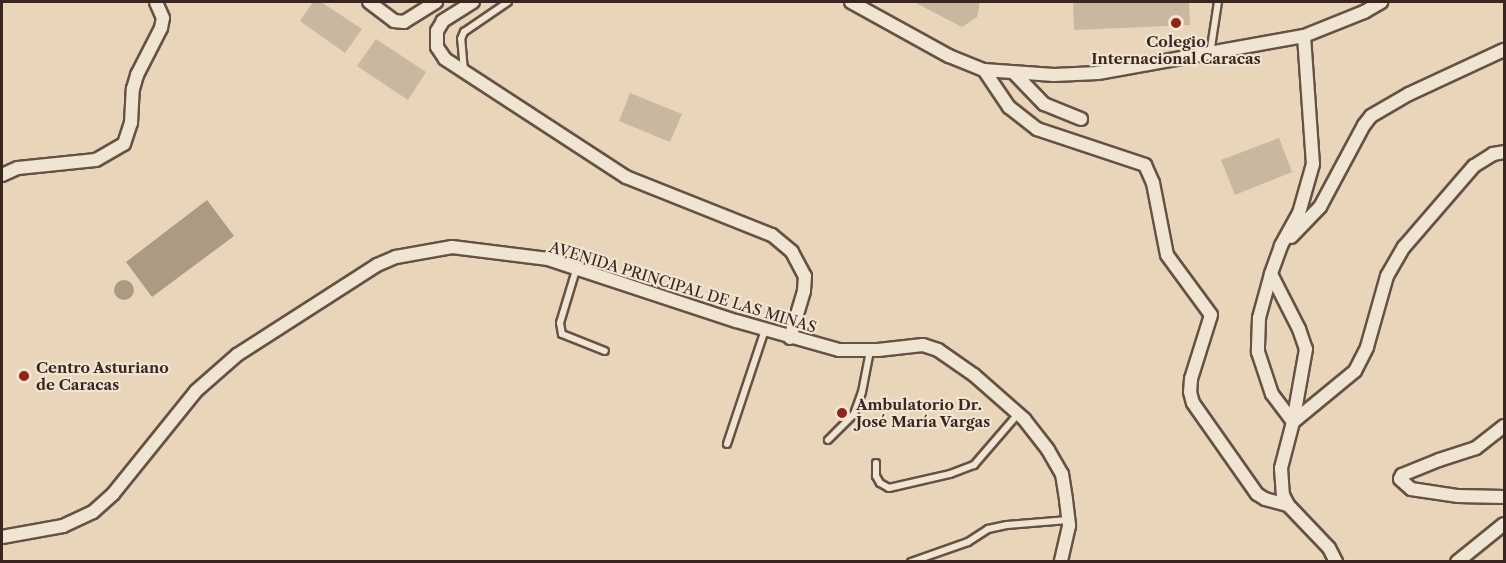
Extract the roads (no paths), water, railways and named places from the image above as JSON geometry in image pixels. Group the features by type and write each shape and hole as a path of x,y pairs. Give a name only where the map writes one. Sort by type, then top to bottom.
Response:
{"street":[{"path":"2,174 18,168 96,160 124,144 131,123 133,89 137,75 161,28 163,18 156,2"},
{"path":"369,2 394,21 404,22 436,2"},
{"path":"473,2 443,21 437,31 437,47 445,59 626,177 772,235 792,252 805,276 804,291 790,338"},
{"path":"851,2 949,56 984,70 1015,74 1098,73 1210,55 1304,36 1364,12 1381,2"},
{"path":"1293,422 1272,394 1258,352 1259,318 1271,274 1281,246 1299,213 1313,164 1304,36"},
{"path":"1281,246 1320,207 1371,116 1409,94 1504,50"},
{"path":"984,70 1009,107 1037,129 1140,161 1146,167 1153,183 1167,255 1210,314 1193,372 1191,400 1257,494 1288,505"},
{"path":"1015,74 1044,104 1081,119"},
{"path":"1293,422 1354,374 1367,347 1387,276 1404,247 1474,166 1487,157 1504,152"},
{"name":"AVENIDA PRINCIPAL DE LAS MINAS","path":"2,537 63,526 93,512 113,494 172,419 215,374 258,340 377,265 396,257 452,247 548,259 790,338 839,350 870,351 923,345 938,350 974,375 1018,414 1038,436 1062,474 1068,520 1061,561"},
{"path":"1271,274 1299,329 1306,349 1293,422 1281,468 1282,490 1288,505 1329,548 1336,561"},
{"path":"1504,426 1476,448 1439,459 1402,474 1400,479 1411,489 1458,496 1504,497"},
{"path":"1457,561 1504,524"}],"lane":[{"path":"464,71 461,39 464,32 508,2"},
{"path":"1210,55 1218,2"},
{"path":"576,270 560,323 562,334 604,351"},
{"path":"727,444 765,330"},
{"path":"828,440 854,414 862,392 870,351"},
{"path":"876,463 876,476 880,483 889,488 950,474 974,465 1018,414"},
{"path":"911,561 968,542 988,529 1019,523 1068,520"}],"place":[{"name":"Colegio Internacional Caracas","path":"1176,23"},
{"name":"Centro Asturiano de Caracas","path":"24,376"},
{"name":"Ambulatorio Dr. José María Vargas","path":"842,413"}]}
